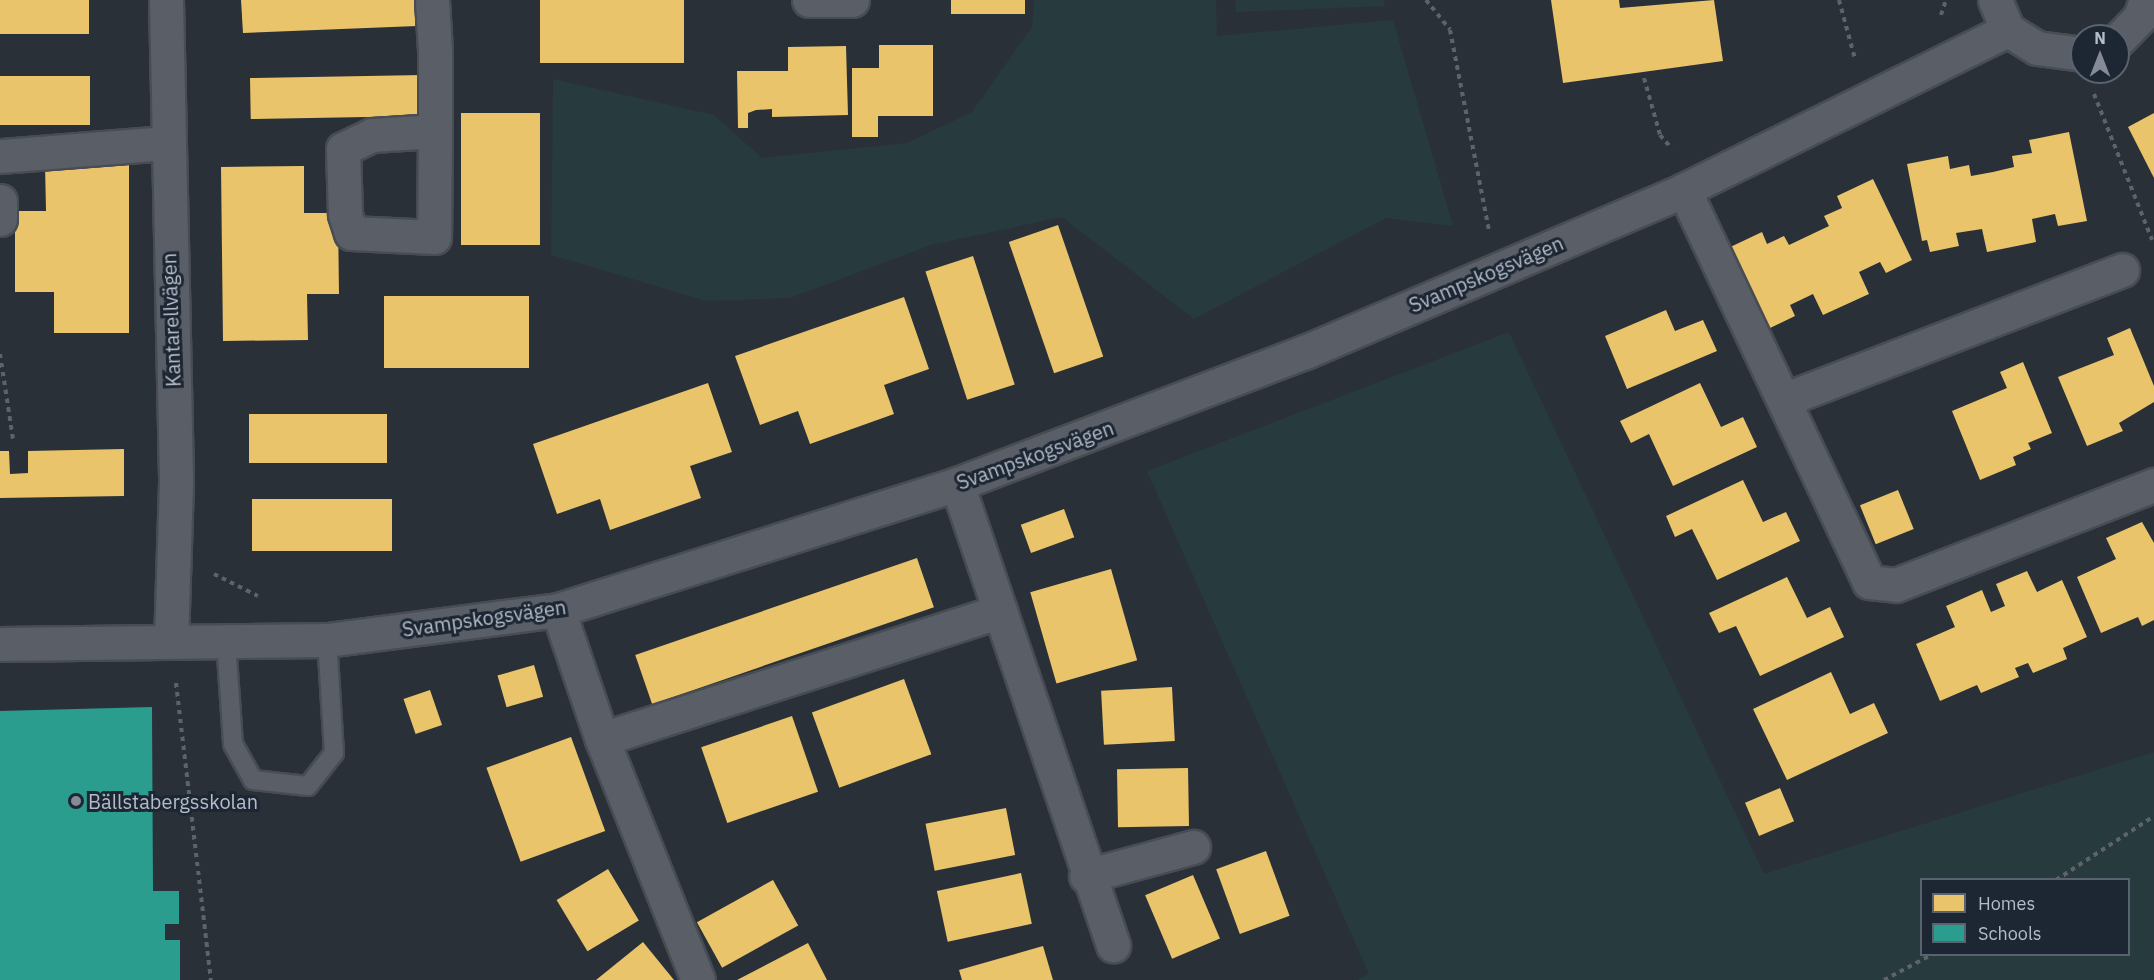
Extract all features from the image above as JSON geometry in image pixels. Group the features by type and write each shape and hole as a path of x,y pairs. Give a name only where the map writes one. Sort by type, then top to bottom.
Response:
{"street":[{"name":"Kantarellvägen","path":"166,0 165,142 176,483 171,640"},
{"path":"432,0 435,131"},
{"path":"809,0 852,0"},
{"path":"1995,0 2008,30 2037,48 2070,52"},
{"path":"2130,27 2140,17 2146,0"},
{"name":"Svampskogsvägen","path":"0,644 171,640 327,640 558,610 957,484 1305,352 1684,190 2008,30"},
{"path":"0,156 165,142"},
{"path":"1684,190 1786,399 1869,582 1896,585 2154,485"},
{"path":"0,201 0,219"},
{"path":"1786,399 2122,270"},
{"path":"957,484 1086,876 1113,945"},
{"path":"558,610 602,739 698,980"},
{"path":"602,739 1000,611"},
{"path":"1086,876 1193,847"}],"lane":[{"path":"226,641 233,744 253,780 308,786 334,753 327,640"}],"path":[{"path":"1426,0 1450,30 1495,269"},
{"path":"1839,0 1859,71"},
{"path":"1644,78 1660,135 1678,157"},
{"path":"2092,90 2154,246"},
{"path":"0,354 13,439"},
{"path":"208,562 212,573 239,592 266,597"},
{"path":"171,640 211,980"},
{"path":"2058,878 2154,816"},
{"path":"1884,980 1929,956"}],"green space":[{"path":"1034,0 1216,0 1217,36 1393,20 1453,226 1386,218 1194,319 1062,217 931,245 790,298 707,301 551,255 553,79 714,115 762,158 907,143 972,112 1032,27"},
{"path":"1235,0 1384,0 1385,6 1236,12"},
{"path":"1509,332 1764,874 2154,752 2154,980 1357,980 1369,974 1147,471"}],"building: Homes":[{"path":"0,0 89,0 89,34 0,34"},
{"path":"241,0 416,0 417,26 243,33"},
{"path":"540,0 684,0 684,63 540,63"},
{"path":"951,0 1025,0 1025,14 951,14"},
{"path":"1551,0 1619,0 1620,8 1714,0 1723,61 1563,83"},
{"path":"879,45 933,45 933,116 878,116 878,137 852,137 852,68 879,68"},
{"path":"846,46 848,115 772,117 772,109 756,110 748,113 748,128 738,128 737,71 788,71 788,47"},
{"path":"423,75 424,116 251,119 250,78"},
{"path":"0,76 90,76 90,125 0,125"},
{"path":"461,113 540,113 540,245 461,245"},
{"path":"2154,113 2154,178 2128,127"},
{"path":"2069,132 2087,221 2058,226 2055,214 2032,219 2036,242 1987,252 1982,229 1956,233 1959,246 1930,252 1927,240 1922,241 1907,164 1948,156 1950,169 1969,165 1971,176 1993,172 2014,167 2012,156 2032,153 2029,140"},
{"path":"45,165 129,165 129,333 54,333 54,292 15,292 15,211 46,211"},
{"path":"304,166 304,213 338,213 339,294 307,294 308,340 223,341 221,167"},
{"path":"1873,179 1912,260 1886,273 1880,262 1859,272 1869,294 1823,315 1813,294 1790,305 1795,316 1768,329 1763,318 1758,320 1724,250 1762,232 1767,244 1784,236 1789,245 1829,226 1824,216 1842,208 1837,196"},
{"path":"1058,225 1103,356 1054,373 1009,242"},
{"path":"973,256 1015,384 967,400 925,271"},
{"path":"384,296 529,296 529,368 384,368"},
{"path":"904,297 929,369 884,385 894,414 810,444 798,411 760,425 735,356"},
{"path":"1666,310 1675,331 1703,320 1717,351 1627,389 1605,336"},
{"path":"2130,328 2154,386 2154,402 2119,423 2123,431 2087,446 2058,377 2114,355 2107,338"},
{"path":"2023,362 2052,433 2028,443 2031,449 2013,457 2016,465 1980,480 1952,411 2007,388 2000,372"},
{"path":"708,383 732,452 690,466 701,498 610,530 600,499 557,514 533,444"},
{"path":"1700,383 1721,427 1743,417 1757,447 1673,486 1649,434 1631,443 1620,421"},
{"path":"249,414 387,414 387,463 249,463"},
{"path":"124,449 124,496 0,498 0,451 9,451 10,474 28,473 28,451"},
{"path":"1743,480 1763,522 1786,512 1800,541 1717,580 1692,529 1675,537 1666,516"},
{"path":"1898,490 1914,529 1876,544 1860,505"},
{"path":"252,499 392,499 392,551 252,551"},
{"path":"1064,509 1074,537 1031,553 1021,525"},
{"path":"2142,522 2154,543 2154,620 2142,626 2138,617 2101,633 2077,577 2116,559 2106,538"},
{"path":"917,558 934,607 652,704 635,655"},
{"path":"1111,569 1137,660 1056,683 1030,592"},
{"path":"2027,571 2037,592 2062,580 2087,637 2063,648 2067,659 2033,673 2028,663 2015,668 2019,677 1981,693 1977,685 1940,701 1916,644 1955,627 1946,606 1982,590 1991,612 2005,606 1996,584"},
{"path":"1787,577 1807,618 1830,607 1844,637 1760,676 1736,626 1719,633 1709,613"},
{"path":"534,665 543,697 507,707 497,675"},
{"path":"1831,672 1850,714 1874,703 1888,733 1787,780 1753,709"},
{"path":"904,679 931,754 839,788 812,713"},
{"path":"1172,687 1175,741 1104,745 1101,691"},
{"path":"430,690 442,725 416,734 404,699"},
{"path":"792,716 818,792 727,823 701,747"},
{"path":"571,737 605,831 521,862 486,768"},
{"path":"1188,768 1189,826 1118,827 1117,769"},
{"path":"1780,788 1794,821 1759,836 1745,803"},
{"path":"1006,808 1015,855 935,871 926,824"},
{"path":"1266,851 1290,916 1240,934 1216,869"},
{"path":"608,869 639,920 587,951 557,900"},
{"path":"1021,873 1032,924 948,942 937,891"},
{"path":"1193,875 1220,939 1172,959 1145,895"},
{"path":"773,880 798,925 722,968 697,922"},
{"path":"643,942 674,980 596,980"},
{"path":"808,943 827,980 737,980"},
{"path":"1043,946 1053,980 962,980 959,970"}],"building: Schools":[{"name":"Bällstabergsskolan","path":"152,707 153,891 179,891 179,924 165,924 165,940 180,940 180,980 0,980 0,711"}],"place":[{"name":"Bällstabergsskolan","path":"76,801"}]}
